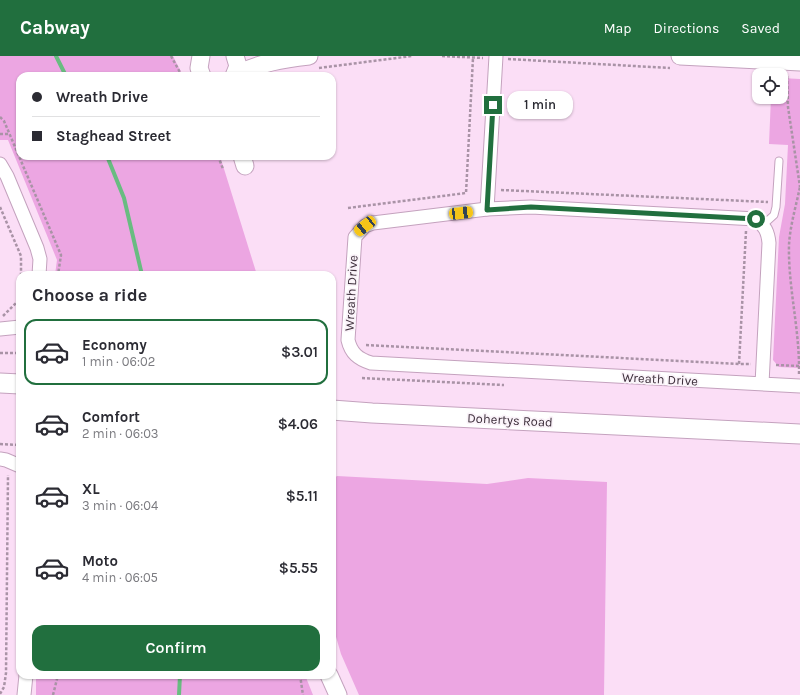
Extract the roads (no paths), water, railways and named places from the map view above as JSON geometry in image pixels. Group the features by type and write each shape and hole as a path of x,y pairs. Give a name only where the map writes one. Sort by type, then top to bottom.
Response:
{"main road":[{"path":"0,383 16,384"},
{"name":"Dohertys Road","path":"336,410 380,414 800,434"},
{"name":"Dohertys Road","path":"688,428 800,439"}],"street":[{"path":"201,56 199,64 201,72"},
{"path":"235,56 238,66 236,72"},
{"path":"246,56 311,62"},
{"path":"487,210 495,57"},
{"path":"241,72 253,66 278,60"},
{"path":"678,62 794,62"},
{"path":"0,164 7,176 37,248 40,259 39,271"},
{"name":"Wreath Drive","path":"764,225 756,219 747,218 531,207 487,210 373,223 365,226 359,231 353,244 348,340 350,349 354,354 371,364 799,386"},
{"path":"762,384 769,244 768,233 764,225"},
{"path":"0,329 16,327"},
{"path":"24,695 26,679"},
{"path":"331,679 338,695"}],"lane":[{"path":"764,225 774,215 779,161"}],"waterway":[{"path":"56,56 64,72"},
{"path":"109,160 124,198 141,271"},
{"path":"179,695 180,679"}]}
